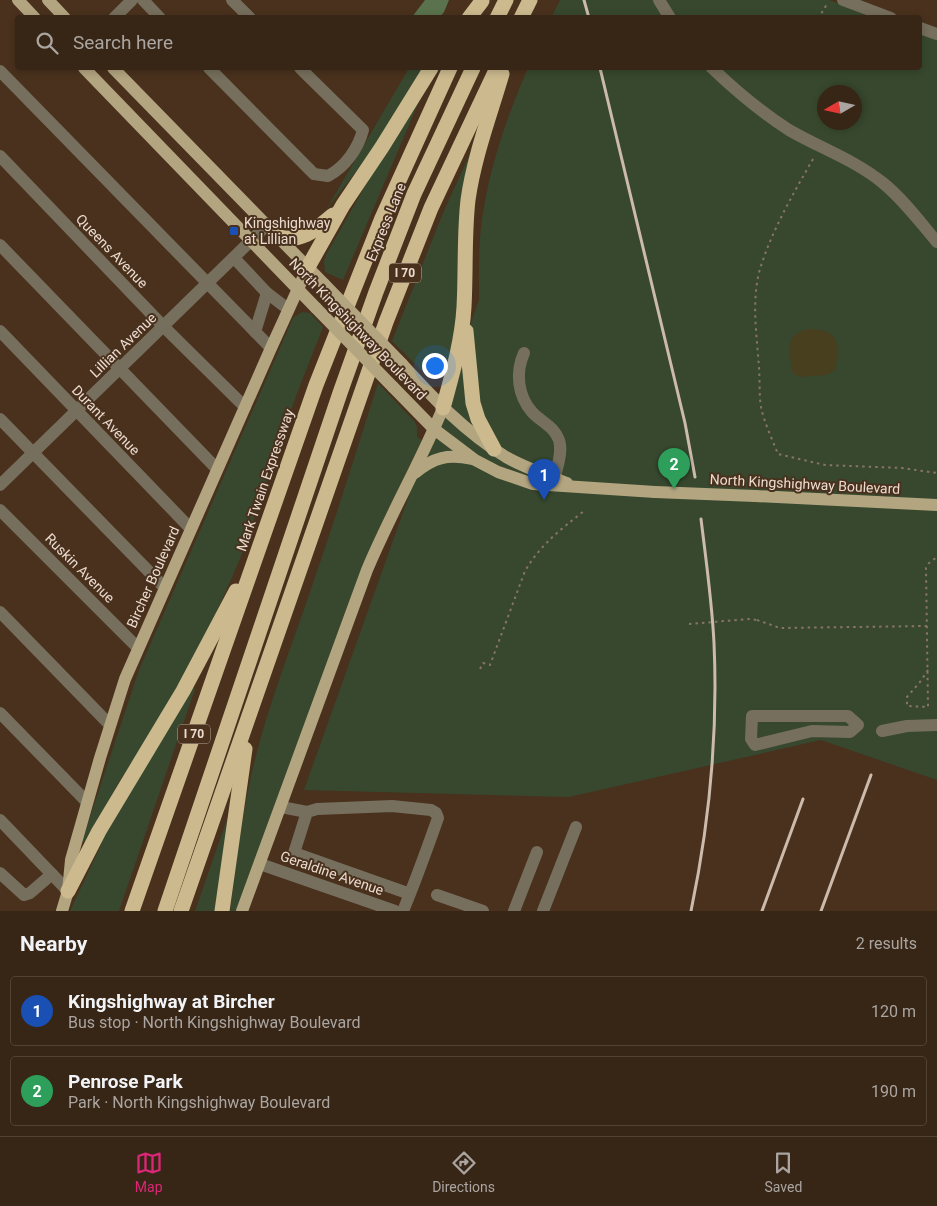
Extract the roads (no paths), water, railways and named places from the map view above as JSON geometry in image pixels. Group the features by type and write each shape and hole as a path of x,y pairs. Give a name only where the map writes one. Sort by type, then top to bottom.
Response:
{"highway":[{"path":"471,15 482,0"},
{"path":"475,15 482,0"},
{"path":"498,15 506,0"},
{"path":"522,15 530,0"},
{"path":"308,267 343,205 430,70"},
{"name":"Mark Twain Expressway","path":"132,911 316,385 355,282 402,169 449,70"},
{"name":"Express Lane","path":"165,911 340,393 393,243 433,151 472,70"},
{"name":"I 70","path":"181,911 395,298 431,208 496,70"},
{"path":"494,449 478,419 473,403 464,307 464,249 468,198 503,70"},
{"path":"279,237 292,239 313,232 343,205"},
{"path":"443,408 458,353 464,307"},
{"path":"68,890 99,831 183,691 255,557"},
{"path":"222,911 249,718"}],"main road":[{"path":"18,0 33,15"},
{"path":"48,0 62,15"},
{"name":"North Kingshighway Boulevard","path":"86,70 252,240 297,290 434,428 475,460 498,472 533,484 581,488 937,505"},
{"name":"North Kingshighway Boulevard","path":"115,70 443,408 476,437 508,458 581,488"},
{"name":"Bircher Boulevard","path":"62,911 68,890 71,860 87,802 110,725 138,648 308,267"},
{"path":"242,911 367,570 386,525 443,408"},
{"path":"411,476 425,464 442,458 457,456 475,460"}],"street":[{"path":"117,15 132,0"},
{"path":"143,0 157,15"},
{"path":"232,0 247,15"},
{"path":"658,0 668,15"},
{"path":"843,0 883,15"},
{"path":"922,29 937,34"},
{"path":"211,70 314,174 328,176 340,170 360,142 362,130 302,70"},
{"path":"714,70 733,89 766,115 859,166 883,183 907,207 937,242"},
{"path":"0,71 271,348"},
{"name":"Queens Avenue","path":"0,156 163,326 245,407"},
{"name":"Lillian Avenue","path":"0,485 267,225"},
{"path":"0,245 217,469"},
{"path":"234,258 267,292 288,309"},
{"path":"255,332 267,292"},
{"name":"Durant Avenue","path":"0,331 191,529"},
{"path":"524,353 520,361 520,389 532,413 553,429 558,439 560,451 555,478"},
{"path":"0,419 165,588"},
{"name":"Ruskin Avenue","path":"0,510 138,648"},
{"path":"0,612 110,725"},
{"path":"0,714 87,802"},
{"path":"752,716 848,716 858,725 850,732 812,731 755,745 751,739 752,716"},
{"path":"882,731 907,726 937,725"},
{"path":"281,807 307,812 316,809 392,806 431,810 436,813 438,818 403,911"},
{"path":"307,812 294,851 295,854 410,894"},
{"path":"2,825 68,890"},
{"path":"542,911 576,827"},
{"path":"514,911 538,852"},
{"path":"300,878 306,858"},
{"name":"Geraldine Avenue","path":"260,864 394,911"},
{"path":"0,873 24,894 30,893 52,874"},
{"path":"437,894 480,910"}],"railway":[{"path":"584,0 588,15"},
{"path":"600,70 685,423 695,477"},
{"path":"691,911 707,812 715,710 713,628 701,519"},
{"path":"821,911 871,775"},
{"path":"762,911 803,799"}],"place":[{"name":"Kingshighway at Lillian","path":"234,231"},
{"name":"Penrose Park","path":"674,489"},
{"name":"Kingshighway at Bircher","path":"544,500"}]}
